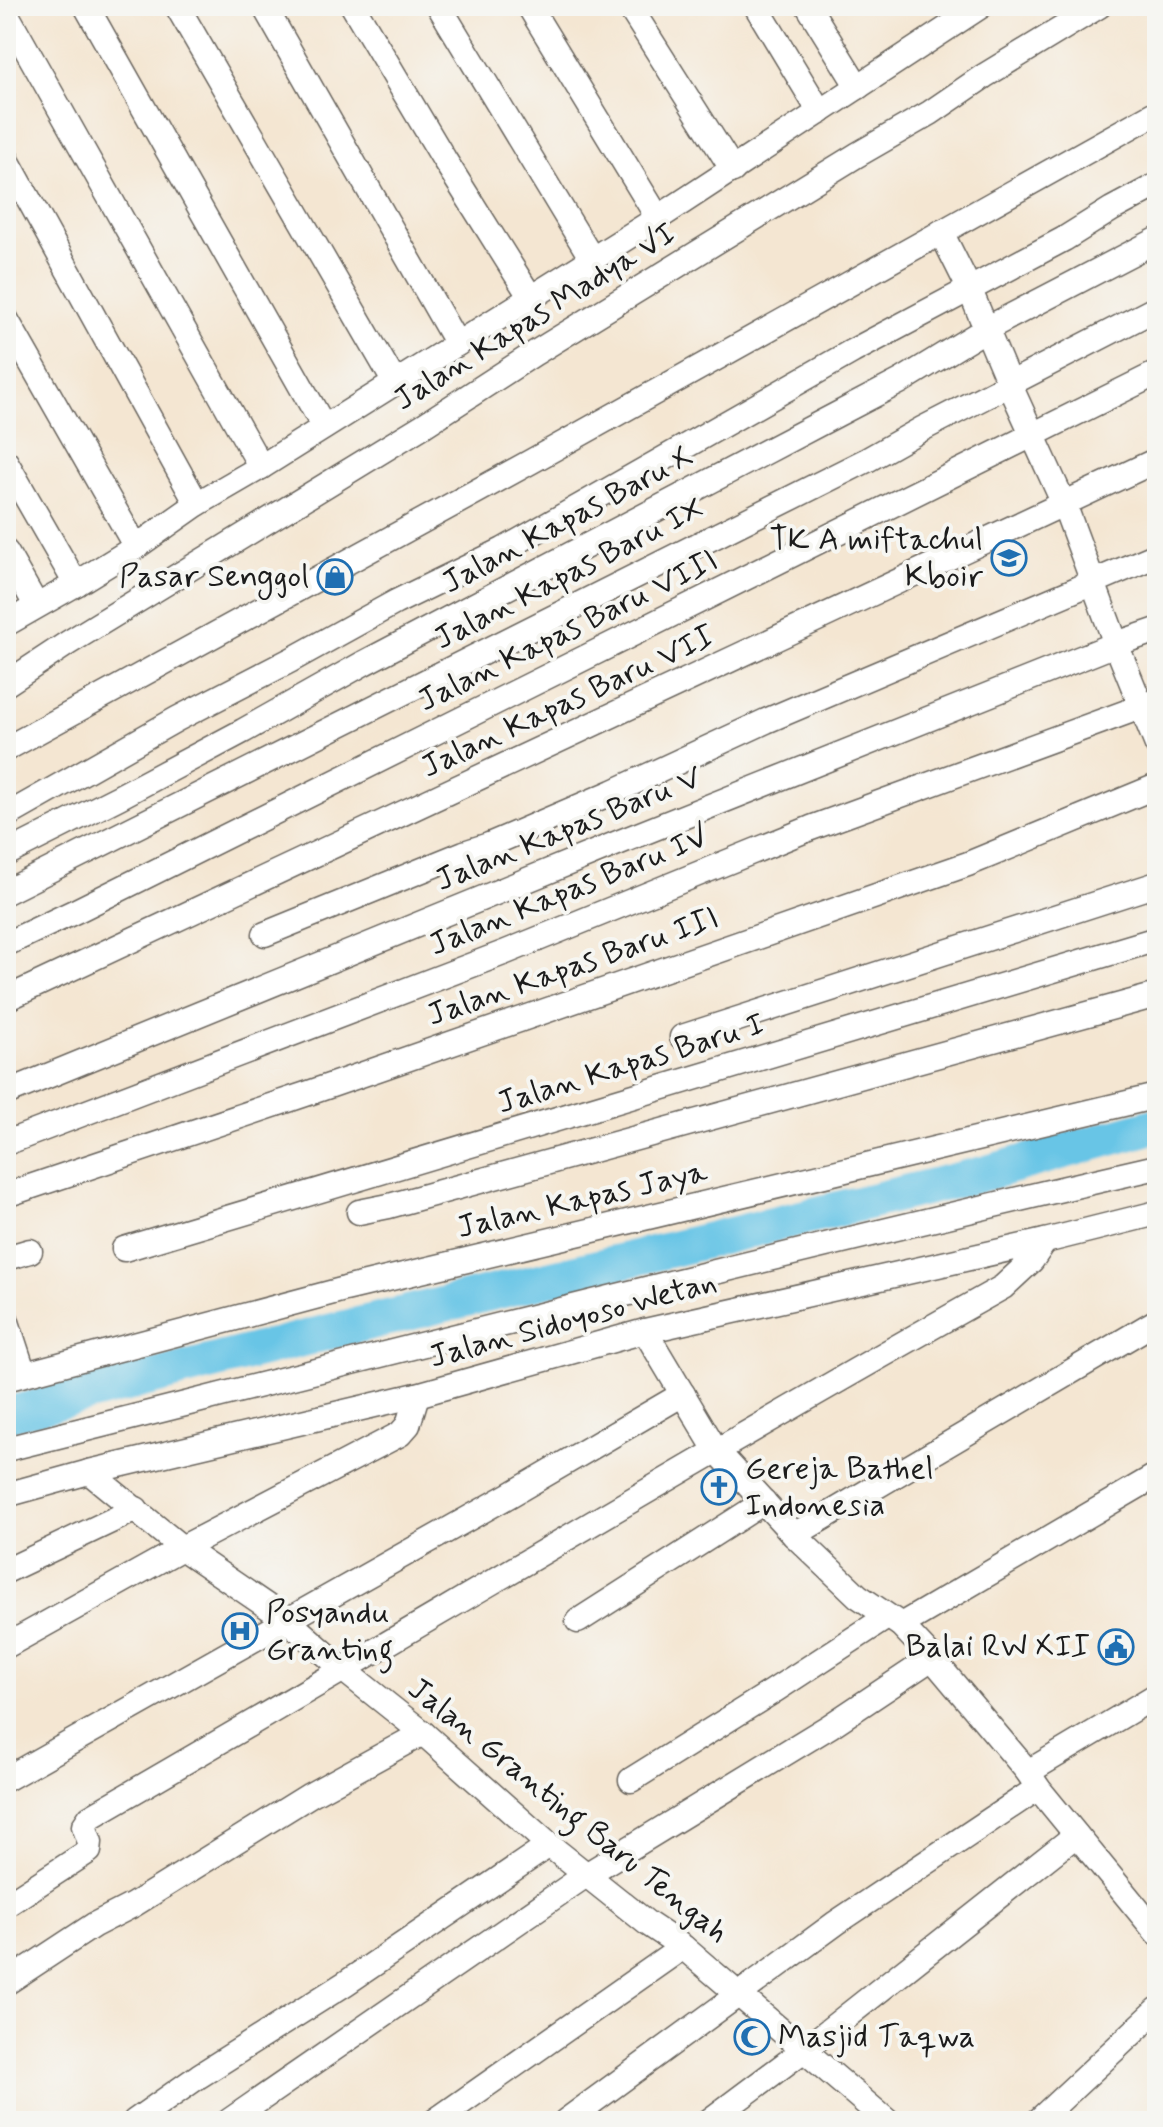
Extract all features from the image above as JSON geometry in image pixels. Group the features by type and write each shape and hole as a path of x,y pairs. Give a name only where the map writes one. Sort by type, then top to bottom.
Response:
{"street":[{"path":"86,6 324,427"},
{"path":"177,6 395,383"},
{"path":"264,6 457,344"},
{"path":"353,6 531,298"},
{"path":"439,6 592,259"},
{"path":"529,6 658,218"},
{"path":"629,6 733,170"},
{"path":"756,6 820,112"},
{"path":"808,6 858,87"},
{"path":"6,624 136,547 197,504 261,467 733,170 858,87 951,14 981,6"},
{"name":"Jalan Kapas Madya VI","path":"6,684 189,567 421,427 535,353 930,113 1099,6"},
{"path":"6,13 261,467"},
{"path":"6,749 532,461 1157,112"},
{"path":"6,158 197,504"},
{"path":"6,816 177,719 396,602 503,550 853,351 1064,239 1157,185"},
{"path":"941,232 969,288 1064,504 1116,644 1149,704 1157,745"},
{"name":"Jalan Kapas Baru X","path":"6,854 119,797 364,663 901,381 986,329 1157,240"},
{"name":"Jalan Kapas Baru IX","path":"6,892 867,460 1157,308"},
{"path":"6,319 136,547"},
{"name":"Jalan Kapas Baru VIII","path":"6,944 1157,373"},
{"name":"Jalan Kapas Baru VII","path":"6,999 1157,460"},
{"path":"6,462 76,584"},
{"path":"6,552 36,605"},
{"path":"265,934 489,845 766,721 1157,555"},
{"name":"Jalan Kapas Baru V","path":"6,1093 620,842 1157,630"},
{"name":"Jalan Kapas Baru IV","path":"6,1143 506,952 811,828 1149,704"},
{"name":"Jalan Kapas Baru III","path":"6,1195 968,864 1157,786"},
{"path":"682,1037 1157,884"},
{"name":"Jalan Kapas Baru I","path":"124,1249 1157,939"},
{"path":"359,1212 1157,995"},
{"name":"Jalan Kapas Jaya","path":"15,1376 345,1289 1157,1096"},
{"path":"6,1449 497,1326 1157,1167"},
{"name":"Jalan Sidoyoso Wetan","path":"6,1495 89,1472 417,1395 645,1331 1157,1213"},
{"path":"6,1905 89,1851 90,1842 84,1826 90,1817 716,1450 1003,1287 1032,1260 1045,1241"},
{"path":"6,1258 30,1251"},
{"path":"6,1319 15,1376"},
{"path":"794,1535 1157,1321"},
{"path":"645,1331 716,1450 794,1535 858,1596 894,1621 932,1658 1076,1835 1154,1921"},
{"path":"6,1779 683,1394"},
{"path":"6,1646 182,1548 400,1434 408,1425 417,1395"},
{"name":"Jalan Granting Baru Tengah","path":"89,1472 182,1548 287,1620 423,1733 549,1845 647,1923 683,1947 887,2121"},
{"path":"631,1780 894,1621 1157,1475"},
{"path":"578,1621 764,1502"},
{"path":"6,1571 136,1509"},
{"path":"229,2121 586,1875 830,1726 932,1658"},
{"path":"566,2121 1033,1780 1157,1695"},
{"path":"6,1983 94,1925 133,1905 310,1795 423,1733"},
{"path":"709,2121 1076,1835"},
{"path":"135,2121 549,1845"},
{"path":"435,2121 683,1947"},
{"path":"1038,2121 1157,2010"}],"waterway":[{"path":"6,1415 329,1332 983,1174 1157,1125"}],"place":[{"name":"TK A miftachul Kboir","path":"1009,558"},
{"name":"Pasar Senggol","path":"335,577"},
{"name":"Gereja Bathel Indonesia","path":"719,1487"},
{"name":"Posyandu Granting","path":"240,1631"},
{"name":"Balai RW XII","path":"1116,1647"},
{"name":"Masjid Taqwa","path":"752,2037"}]}
